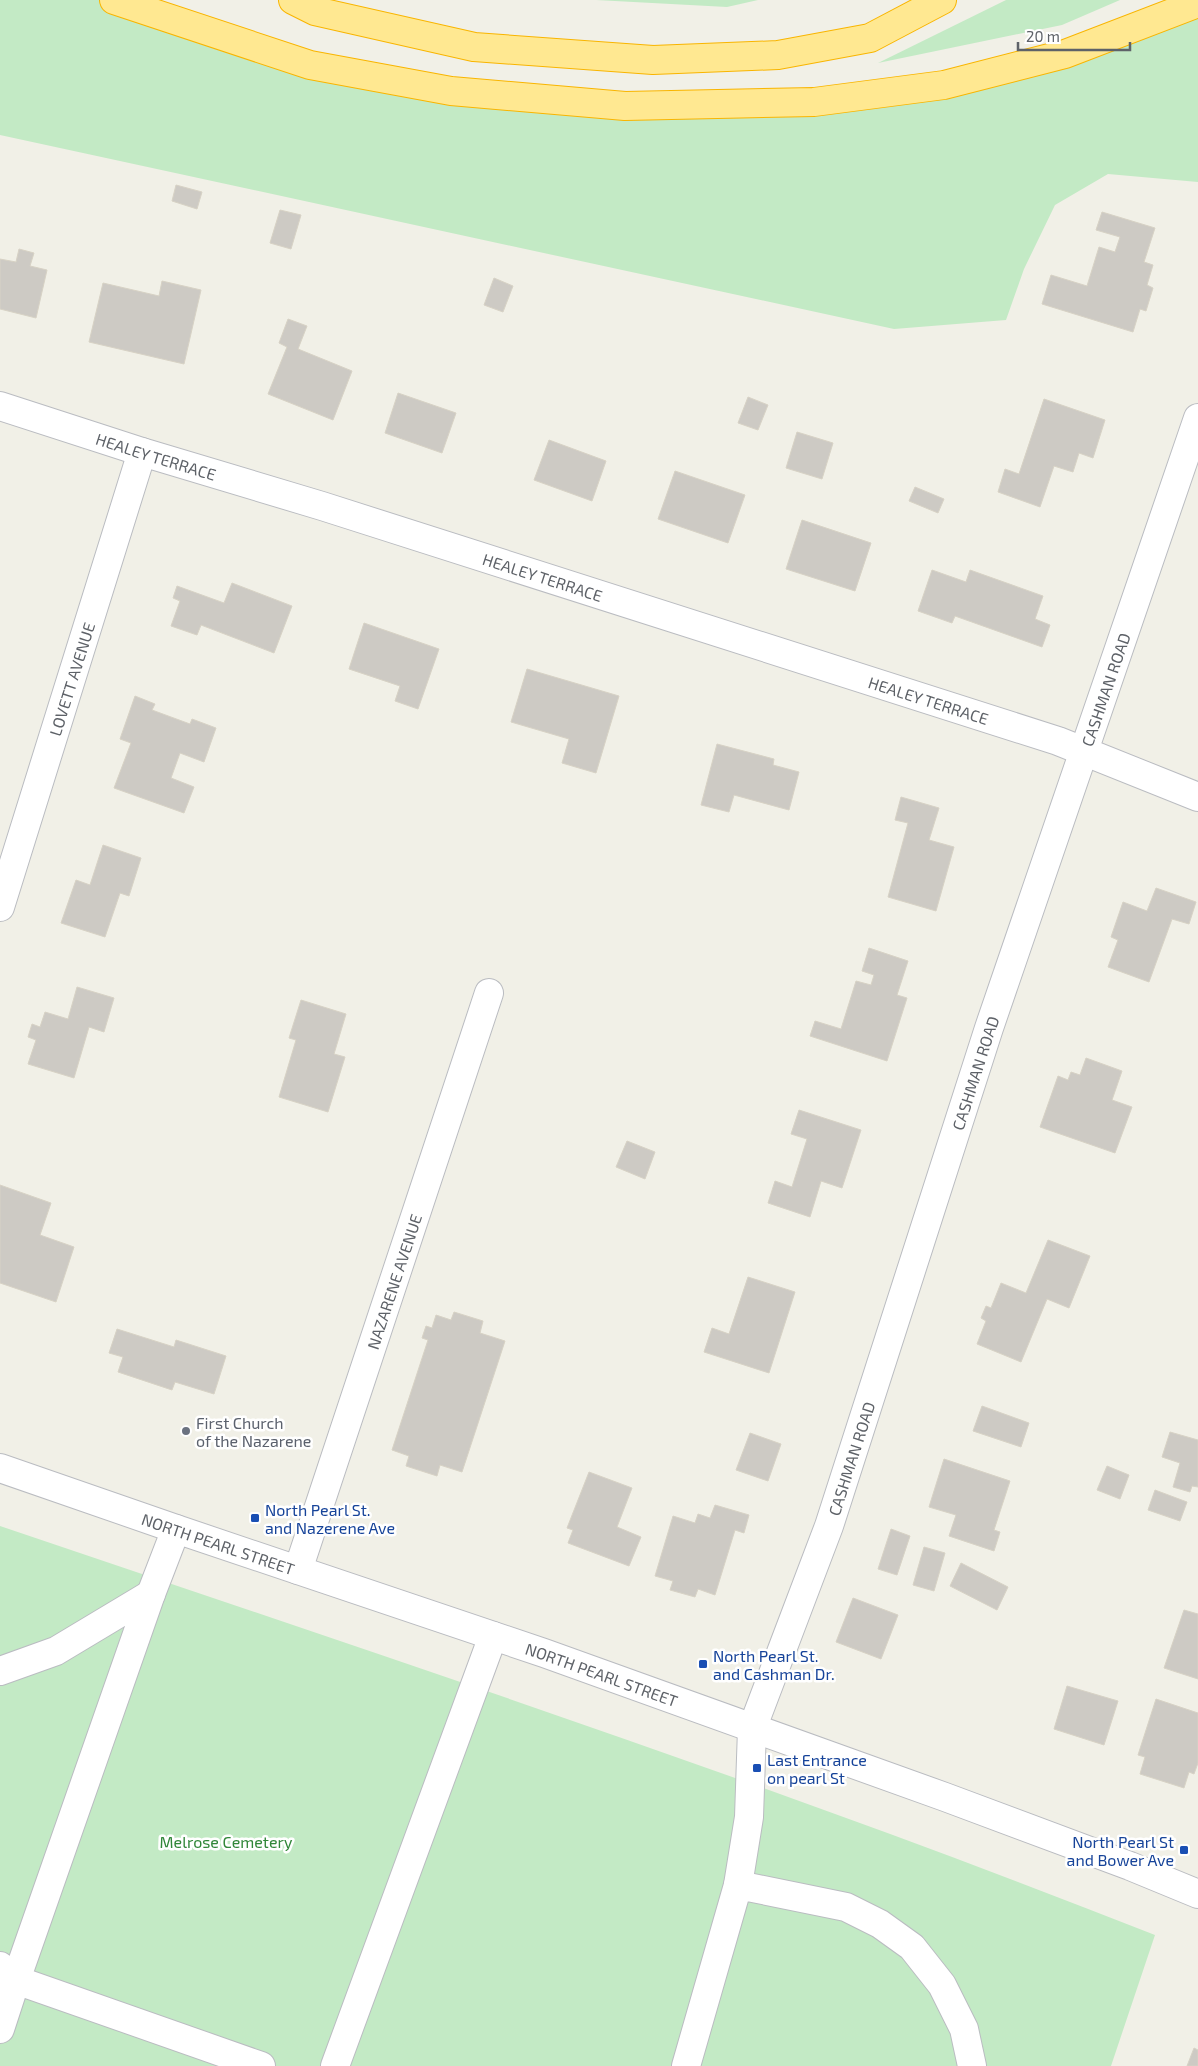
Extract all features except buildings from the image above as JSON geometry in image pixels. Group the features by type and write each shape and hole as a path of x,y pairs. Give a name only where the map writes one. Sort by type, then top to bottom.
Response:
{"highway":[{"path":"114,0 310,65 451,91 625,106 814,102 944,85 1065,54 1198,3"},
{"path":"293,0 315,11 474,47 653,60 778,55 870,38 942,0"}],"street":[{"name":"HEALEY TERRACE","path":"0,406 142,452 322,506 1032,732 1198,797"},
{"name":"CASHMAN ROAD","path":"686,2066 738,1886 749,1817 752,1729 829,1526 989,1028 1198,418"},
{"name":"LOVETT AVENUE","path":"0,907 142,452"},
{"name":"NAZARENE AVENUE","path":"298,1570 489,993"},
{"name":"NORTH PEARL STREET","path":"0,1468 493,1636 1028,1828 1198,1894"},
{"path":"0,2029 8,1973 176,1529"},
{"path":"0,1671 56,1652 151,1594"},
{"path":"336,2066 493,1636"},
{"path":"738,1886 846,1907 880,1924 912,1947 942,1985 964,2029 972,2066"},
{"path":"8,1973 261,2066"}],"green space":[{"path":"0,0 114,0 310,65 625,106 944,85 1198,3 1198,182 1108,174 1055,205 1024,269 1006,320 894,329 0,135"},
{"path":"596,0 758,0 727,7"},
{"path":"1006,0 1120,0 1062,25 878,63"},
{"name":"Melrose Cemetery","path":"0,1526 435,1673 725,1774 869,1826 1155,1935 1111,2066 0,2066"}],"place":[{"name":"First Church of the Nazarene","path":"186,1431"},
{"name":"North Pearl St. and Nazerene Ave","path":"255,1518"},
{"name":"North Pearl St. and Cashman Dr.","path":"703,1664"},
{"name":"Last Entrance on pearl St","path":"757,1768"},
{"name":"North Pearl St and Bower Ave","path":"1184,1850"}]}
